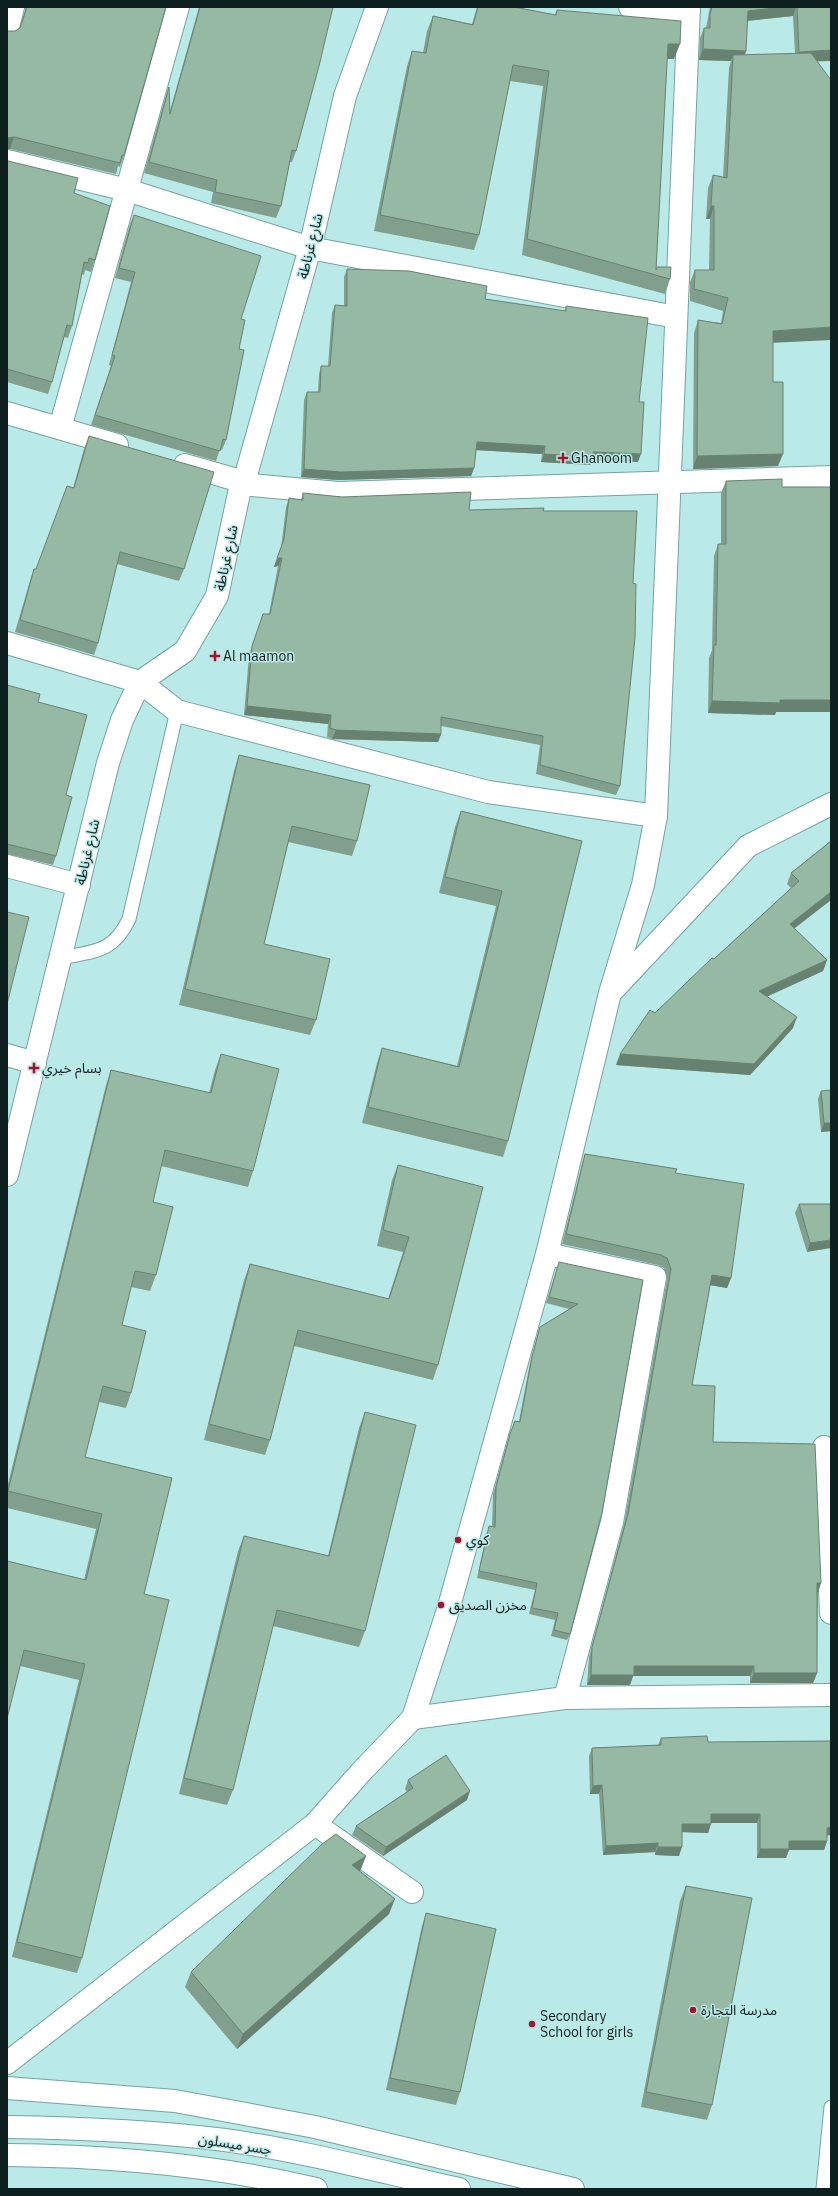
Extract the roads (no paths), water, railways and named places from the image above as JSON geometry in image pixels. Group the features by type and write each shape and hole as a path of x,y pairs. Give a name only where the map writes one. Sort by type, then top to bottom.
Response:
{"street":[{"path":"7,31 13,7"},
{"path":"60,428 178,7"},
{"name":"شارع غرناطة","path":"7,1174 108,763 122,720 140,682 185,651 217,596 243,483 310,248 345,96 377,7"},
{"path":"7,2063 315,1824 362,1771 413,1718 448,1610 547,1254 610,992 643,885 656,816 689,9 630,7"},
{"path":"7,161 127,190 310,248 676,317"},
{"path":"7,413 137,450"},
{"path":"168,460 243,483 338,493 669,484 831,477"},
{"path":"7,643 140,682 177,711 488,792 656,816"},
{"path":"610,992 748,846 831,804"},
{"path":"7,866 79,885"},
{"path":"7,1055 35,1062"},
{"path":"547,1254 655,1277 612,1522 565,1698"},
{"path":"824,1447 831,1613"},
{"path":"413,1718 565,1698 831,1695"},
{"path":"315,1824 412,1892"},
{"path":"7,2088 175,2101 315,2127 573,2189"},
{"name":"جسر ميسلون","path":"7,2127 138,2131 226,2141 306,2155 459,2189"},
{"name":"جسر ميسلون","path":"7,2155 139,2161 226,2172 316,2189"}],"lane":[{"path":"61,958 104,949 115,939 129,919 177,711"},
{"path":"824,2189 831,2112"}],"place":[{"name":"Ghanoom","path":"563,458"},
{"name":"Al maamon","path":"215,656"},
{"name":"بسام خيري","path":"34,1068"},
{"name":"كوي","path":"458,1540"},
{"name":"مخزن الصديق","path":"441,1605"},
{"name":"مدرسة التجارة","path":"693,2010"},
{"name":"Secondary School for girls","path":"532,2024"}]}
